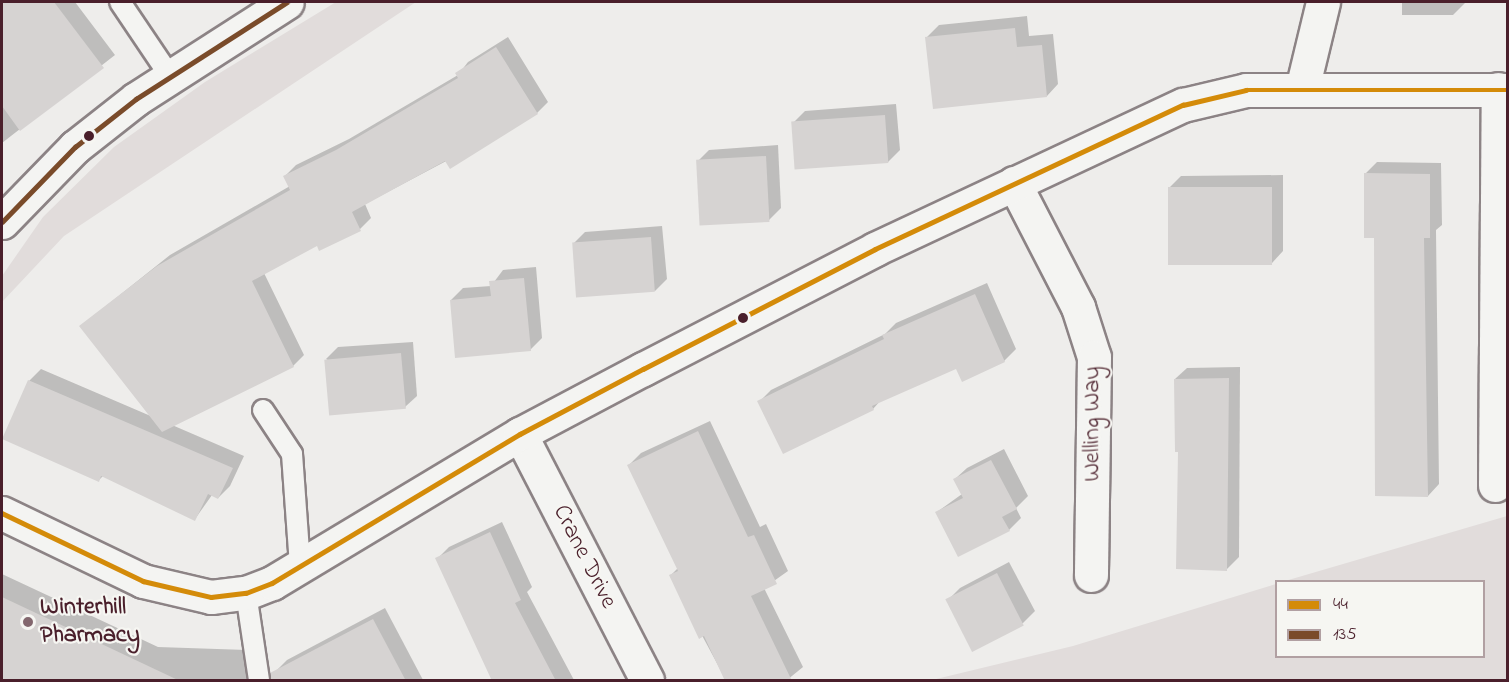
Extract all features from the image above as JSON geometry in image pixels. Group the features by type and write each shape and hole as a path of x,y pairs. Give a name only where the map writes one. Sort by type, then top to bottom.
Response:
{"street":[{"path":"2,222 75,147 170,76 288,2"},
{"path":"1302,89 1323,2"},
{"path":"2,513 143,581 211,597 246,593 300,566 520,434 875,249 1183,105 1246,90 1503,90 1495,484"},
{"name":"Welling Way","path":"1014,183 1077,307 1094,357 1091,575"},
{"name":"Crane Drive","path":"520,434 647,681"}],"lane":[{"path":"120,2 170,76"},
{"path":"263,410 292,454 300,566"},
{"path":"246,593 259,681"}],"shaded area":[{"path":"336,2 416,2 64,236 2,302 2,276 43,217 114,147 205,82"},
{"path":"1507,516 1507,680 932,680 1073,646 1275,584 1275,658 1485,658 1485,580 1288,580"}],"building":[{"path":"2,2 54,2 104,68 20,131 2,106"},
{"path":"1015,28 1017,47 1042,45 1047,97 933,109 925,37"},
{"path":"496,47 538,114 450,169 445,161 352,212 361,231 319,251 317,246 252,281 294,367 162,432 79,326 157,266 290,190 283,176 336,150 458,78 455,73"},
{"path":"885,115 888,163 795,169 791,122"},
{"path":"766,156 769,222 700,226 696,160"},
{"path":"1364,173 1430,174 1430,238 1424,238 1428,497 1375,496 1374,238 1364,238"},
{"path":"1168,187 1272,187 1272,265 1168,265"},
{"path":"651,237 655,292 576,297 572,243"},
{"path":"524,278 531,351 455,358 450,300 491,296 489,281"},
{"path":"975,294 1005,362 962,382 956,369 872,406 874,410 783,454 757,401 884,339 882,335"},
{"path":"401,353 406,409 329,415 324,360"},
{"path":"1229,378 1227,571 1176,569 1178,452 1175,452 1174,379"},
{"path":"28,380 233,468 218,499 208,494 195,521 101,476 99,482 2,439"},
{"path":"698,431 748,537 754,535 777,584 751,596 792,681 725,681 704,636 699,639 669,575 678,571 627,465"},
{"path":"991,460 1017,509 1002,517 1010,531 958,557 935,512 963,498 953,479"},
{"path":"490,532 521,600 515,603 556,681 492,681 435,558"},
{"path":"997,573 1024,626 972,652 945,599"},
{"name":"Winterhill Pharmacy","path":"2,597 180,681 2,681"},
{"path":"373,619 406,681 271,681 270,673"}],"transit line":[{"name":"135","path":"2,222 75,147 136,99 287,2"},
{"name":"44","path":"2,513 143,581 211,597 246,593 272,583 520,434 643,369 875,249 1183,105 1246,90 1508,90"}],"place":[{"name":"Winterhill Pharmacy","path":"28,622"}]}
